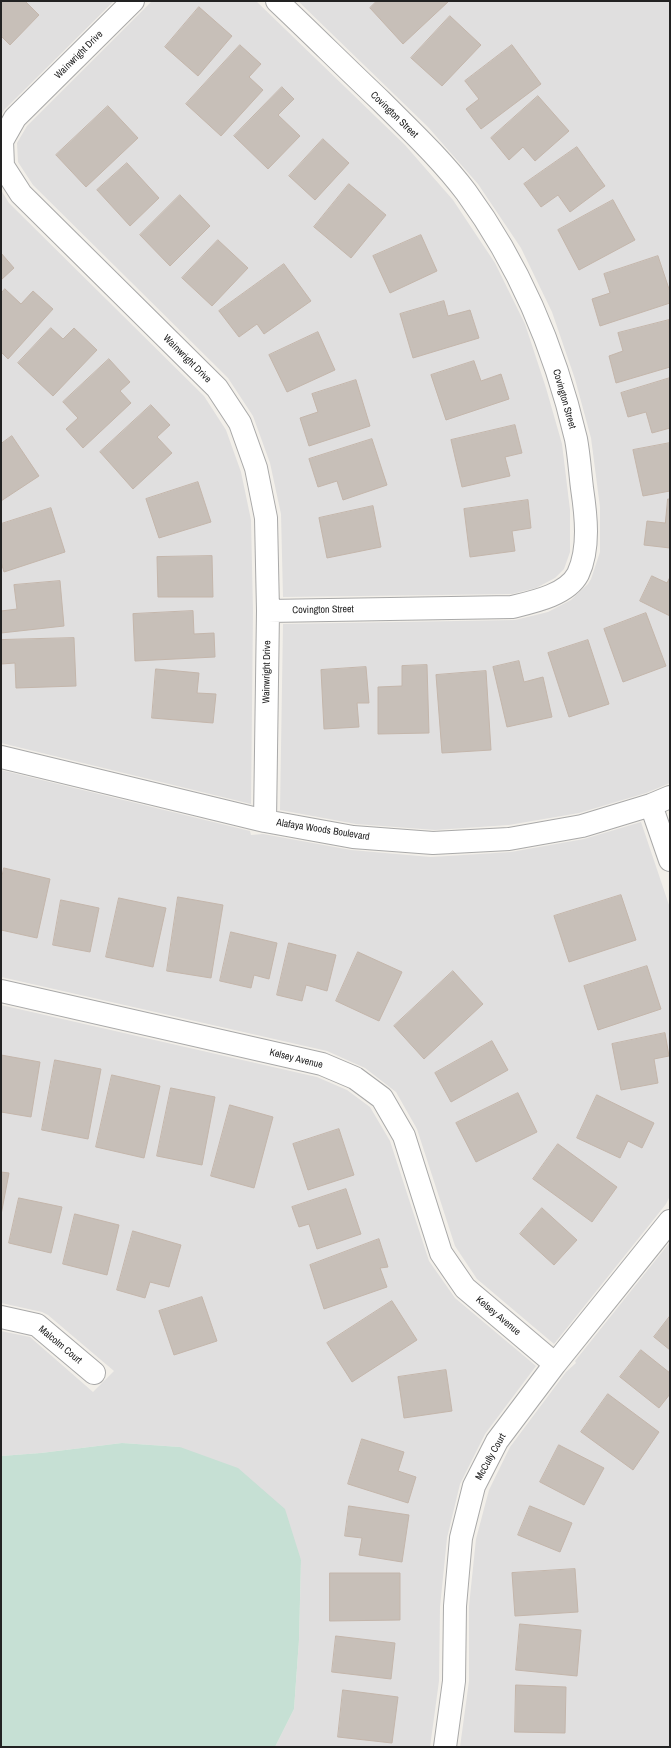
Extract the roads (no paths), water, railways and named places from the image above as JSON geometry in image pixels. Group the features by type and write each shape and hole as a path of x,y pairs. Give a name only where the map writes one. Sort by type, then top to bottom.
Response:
{"street":[{"name":"Wainwright Drive","path":"133,1 15,118 2,140 3,166 21,194 216,388 240,423 256,468 266,518 268,611 266,821"},
{"name":"Covington Street","path":"268,611 512,607 541,601 564,588 577,575 585,553 585,508 576,441 560,383 539,318 508,256 465,192 416,136 277,1"},
{"name":"Alafaya Woods Boulevard","path":"1,757 266,821 353,837 433,844 509,838 575,827 661,801"},
{"path":"661,801 670,860"},
{"name":"Kelsey Avenue","path":"1,991 322,1064 355,1078 382,1098 404,1136 441,1253 465,1288 555,1364"},
{"name":"McCully Court","path":"445,1747 454,1681 454,1606 461,1538 474,1486 497,1441 555,1364 670,1221"},
{"name":"Malcolm Court","path":"1,1317 37,1325 94,1373"}]}
